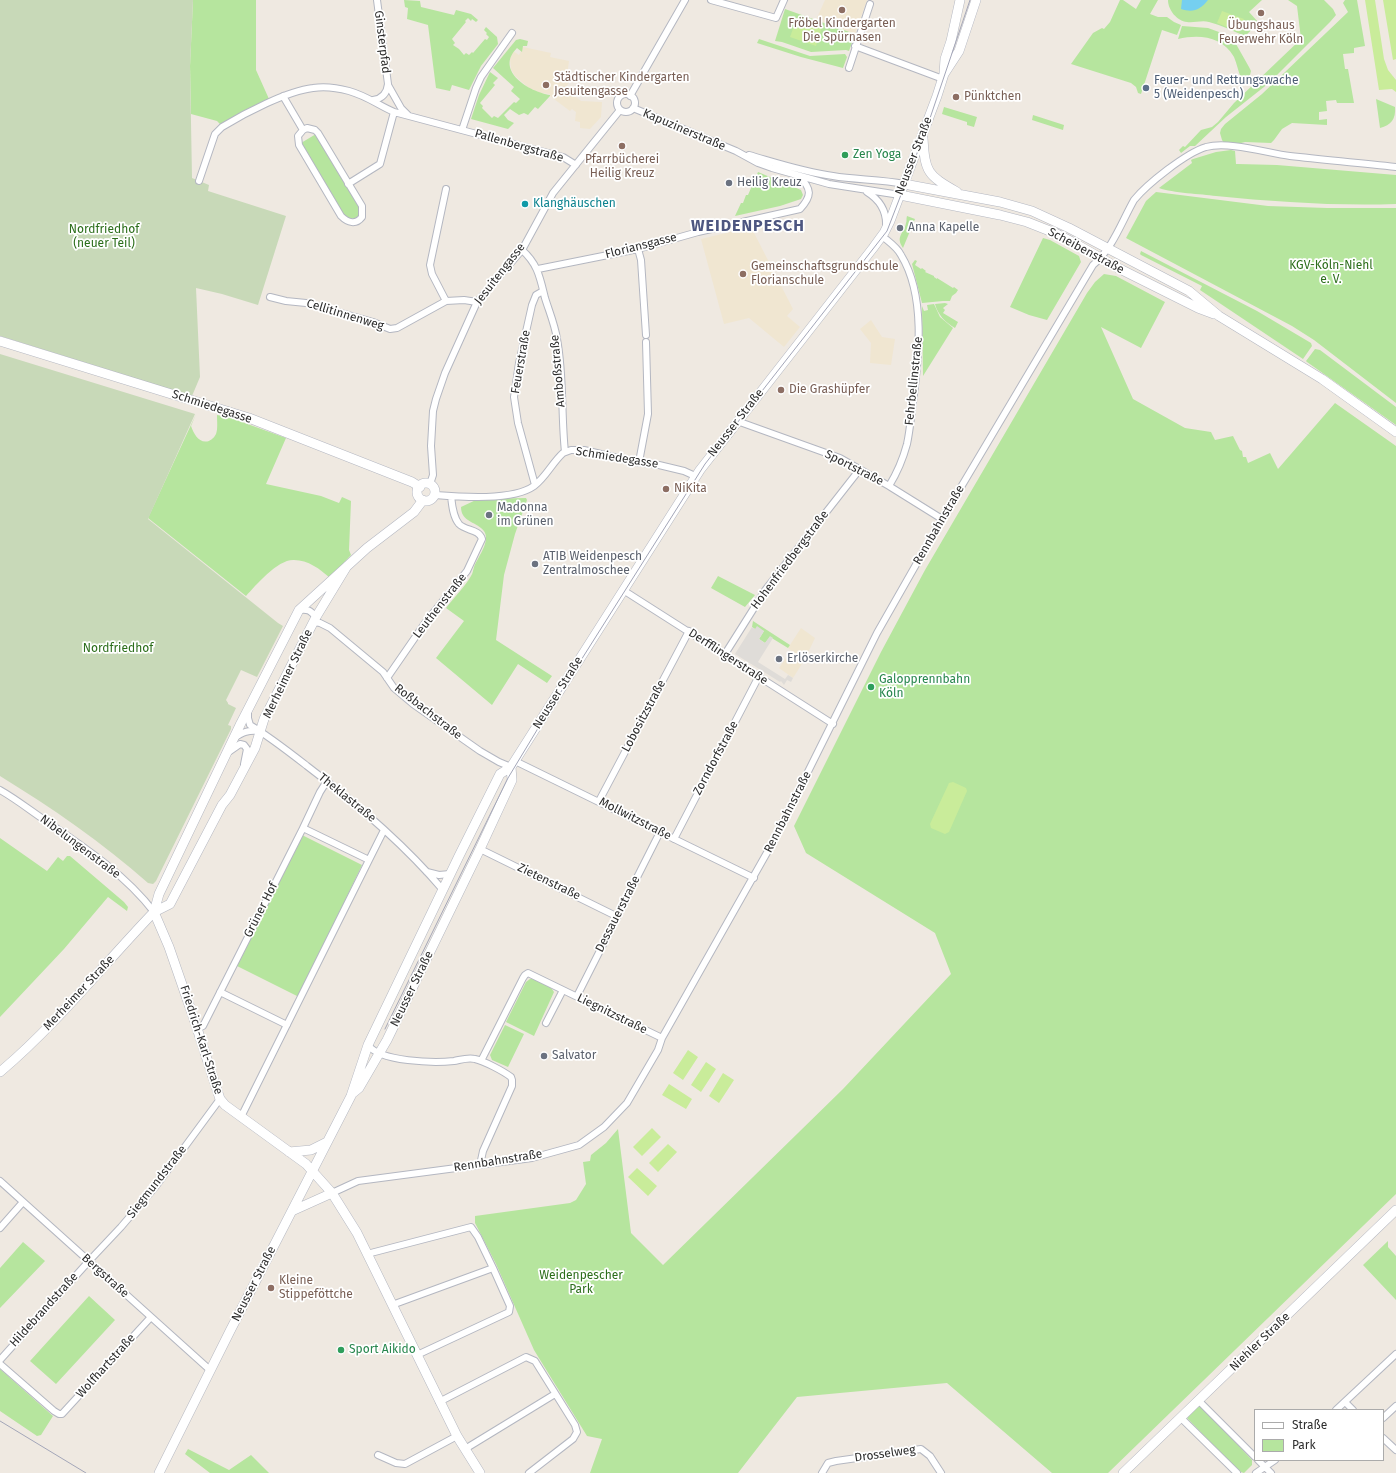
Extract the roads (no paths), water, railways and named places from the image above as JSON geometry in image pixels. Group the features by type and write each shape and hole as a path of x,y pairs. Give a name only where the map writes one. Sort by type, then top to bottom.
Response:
{"main road":[{"name":"Neusser Straße","path":"159,1473 210,1370 351,1096 368,1045 500,774 513,764 695,476 884,233 923,134 943,76 945,59 951,41 960,0"},
{"name":"Neusser Straße","path":"943,76 959,51 976,0"},
{"name":"Scheibenstraße","path":"923,134 924,156 930,172 940,183 960,194"},
{"name":"Scheibenstraße","path":"904,184 1000,202 1032,211 1109,248 1189,291 1219,316 1322,379 1396,432"},
{"name":"Scheibenstraße","path":"900,195 1016,218 1055,233 1118,268 1183,301 1219,316"},
{"name":"Schmiedegasse","path":"0,341 250,418 412,482 420,487"},
{"path":"423,500 418,495 420,487 424,484 430,484 434,487 435,495"},
{"name":"Schmiedegasse","path":"423,500 429,501 435,495"},
{"name":"Merheimer Straße","path":"154,912 159,894 226,754 299,610 367,548 414,512 423,500"},
{"name":"Merheimer Straße","path":"0,1072 72,1003 154,912 170,904 222,805 230,795 242,774 255,748 264,719 315,619 347,566"},
{"name":"Neusser Straße","path":"351,1096 360,1088 391,1033 512,780 513,764"},
{"name":"Friedrich-Karl-Straße","path":"154,912 169,947 220,1099 241,1117 313,1170 332,1193 357,1233 456,1436 480,1473"},
{"path":"289,1152 310,1150 327,1142"},
{"path":"292,1211 332,1193"},
{"name":"Niehler Straße","path":"1124,1473 1396,1210"}],"street":[{"name":"Ginsterpfad","path":"373,100 380,99 385,94 388,84 377,0"},
{"path":"630,96 685,0"},
{"path":"711,0 776,18 784,0"},
{"path":"849,68 870,4"},
{"name":"Pallenbergstraße","path":"462,130 481,77 512,33"},
{"path":"855,46 943,76"},
{"name":"Ginsterpfad","path":"388,84 401,108 408,115"},
{"name":"Pallenbergstraße","path":"199,181 212,141 217,131 232,121 283,96 312,88 324,87 350,91 373,100 394,112 564,157 576,165"},
{"path":"624,95 630,96 634,101 633,108 628,112 620,110 617,104 618,99 624,95"},
{"path":"283,96 303,130"},
{"name":"Kapuzinerstraße","path":"633,108 736,151 774,163 835,177 904,184"},
{"name":"Jesuitengasse","path":"430,484 433,475 431,446 433,411 436,399 445,372 477,302 522,250 553,193 620,110"},
{"path":"348,184 378,167 380,164 394,112"},
{"path":"311,128 318,133 348,184 362,209 361,218 354,223 347,221 341,216 299,145 298,136 303,130 311,128"},
{"name":"Scheibenstraße","path":"1109,248 1129,209 1139,194 1178,162 1206,147 1232,146 1289,156 1396,167"},
{"name":"Kapuzinerstraße","path":"736,151 758,163 799,176 829,184 900,195"},
{"name":"Floriansgasse","path":"538,269 638,249 698,232 800,209 809,193 807,185 799,176"},
{"path":"446,189 430,265 432,274 446,301 464,300 477,302"},
{"name":"Kapuzinerstraße","path":"864,190 876,198 882,206 886,224 884,233"},
{"name":"Fehrbellinstraße","path":"884,233 898,250 907,267 914,291 919,330 915,388 906,444 897,472 889,486"},
{"name":"Rennbahnstraße","path":"332,1193 358,1181 532,1158 570,1148 587,1141 604,1127 628,1103 658,1050 662,1038 754,878 833,724 877,633 942,519 1093,265 1109,248"},
{"path":"638,249 641,260 646,338 648,414 639,462"},
{"name":"Amboßstraße","path":"522,250 529,256 538,269 557,339 562,391 562,426 565,452"},
{"name":"Feuerstraße","path":"535,485 518,423 514,397 519,363 532,305 536,295 544,291"},
{"name":"Cellitinnenweg","path":"270,297 286,301 306,303 373,322 390,329 396,328 446,301"},
{"name":"Sportstraße","path":"737,421 840,458 942,519"},
{"name":"Schmiedegasse","path":"435,495 451,496 512,494 523,492 535,485 558,458 565,452 571,450 584,450 659,465 684,471 695,476"},
{"name":"Hohenfriedbergstraße","path":"725,654 766,590 860,469"},
{"name":"Leuthenstraße","path":"387,678 425,623 467,571 482,539 481,535 478,533 460,525 455,516 451,496"},
{"name":"Derfflingerstraße","path":"623,590 833,724"},
{"name":"Merheimer Straße","path":"299,610 307,609 312,612 315,619"},
{"name":"Roßbachstraße","path":"315,619 330,628 382,672 394,688 443,725 480,751 513,764"},
{"name":"Lobositzstraße","path":"599,801 689,631"},
{"name":"Zorndorfstraße","path":"674,839 759,676"},
{"name":"Merheimer Straße","path":"248,709 250,725 260,732"},
{"name":"Merheimer Straße","path":"234,738 251,730 260,732"},
{"name":"Theklastraße","path":"260,732 327,781 384,830 427,872 443,890"},
{"path":"226,754 235,746 240,744 244,745 247,749 242,774"},
{"name":"Mollwitzstraße","path":"513,764 599,801 754,878"},
{"name":"Grüner Hof","path":"197,1029 202,1026 220,992 320,792 327,781"},
{"name":"Nibelungenstraße","path":"0,790 102,861 143,896 154,912"},
{"path":"303,828 369,860"},
{"path":"241,1117 384,830"},
{"name":"Dessauerstraße","path":"577,996 616,916 660,832"},
{"name":"Zietenstraße","path":"480,849 616,916"},
{"path":"427,872 439,875 450,874"},
{"name":"Liegnitzstraße","path":"481,1061 525,975 528,973 662,1038"},
{"path":"546,1023 562,990"},
{"path":"220,992 287,1025"},
{"path":"368,1045 379,1053 402,1060 446,1062 471,1058 481,1061 511,1077 513,1083 483,1151 480,1165"},
{"name":"Siegmundstraße","path":"89,1261 121,1227 156,1186 220,1099"},
{"name":"Bergstraße","path":"0,1181 210,1370"},
{"path":"0,1228 23,1202"},
{"path":"367,1254 471,1227 478,1237 510,1306 509,1312 417,1355"},
{"name":"Hildebrandstraße","path":"0,1360 89,1261"},
{"path":"392,1305 493,1268"},
{"name":"Wolfhartstraße","path":"0,1364 54,1412 61,1414 151,1317"},
{"path":"1337,1409 1396,1354"},
{"path":"439,1402 526,1357 535,1361 575,1425 576,1434 573,1439 529,1473"},
{"path":"464,1449 555,1394"},
{"path":"1199,1401 1254,1456"},
{"path":"1345,1402 1352,1409"},
{"path":"1384,1417 1396,1406"},
{"path":"1181,1418 1237,1473"},
{"path":"378,1455 396,1463 405,1464 456,1436"},
{"path":"1384,1439 1396,1450"},
{"name":"Drosselweg","path":"822,1473 828,1463 836,1461 921,1449 930,1456 941,1473"},
{"path":"1259,1461 1264,1468 1271,1473"},
{"path":"1256,1473 1274,1461"}],"water":[{"path":"1182,0 1208,0 1196,10 1189,11 1181,9"}],"tram line":[{"path":"385,1029 508,778 540,725 705,464 887,231 926,130 970,0"},
{"path":"0,1421 86,1473"}],"place":[{"name":"Fröbel Kindergarten Die Spürnasen","path":"842,10"},
{"name":"Übungshaus Feuerwehr Köln","path":"1261,13"},
{"name":"Städtischer Kindergarten Jesuitengasse","path":"546,85"},
{"name":"Feuer- und Rettungswache 5 (Weidenpesch)","path":"1146,88"},
{"name":"Pünktchen","path":"956,97"},
{"name":"Pfarrbücherei Heilig Kreuz","path":"622,146"},
{"name":"Zen Yoga","path":"845,155"},
{"name":"Heilig Kreuz","path":"729,183"},
{"name":"Klanghäuschen","path":"525,204"},
{"name":"Anna Kapelle","path":"900,228"},
{"name":"Gemeinschaftsgrundschule Florianschule","path":"743,274"},
{"name":"Die Grashüpfer","path":"781,390"},
{"name":"NiKita","path":"666,489"},
{"name":"Madonna im Grünen","path":"489,515"},
{"name":"ATIB Weidenpesch Zentralmoschee","path":"535,564"},
{"name":"Erlöserkirche","path":"779,659"},
{"name":"Galopprennbahn Köln","path":"871,687"},
{"name":"Salvator","path":"544,1056"},
{"name":"Kleine Stippeföttche","path":"271,1288"},
{"name":"Sport Aikido","path":"341,1350"}],"district":[{"name":"WEIDENPESCH","path":"748,227"}],"park label":[{"name":"Nordfriedhof (neuer Teil)","path":"104,237"},
{"name":"KGV-Köln-Niehl e. V.","path":"1331,273"},
{"name":"Nordfriedhof","path":"118,649"},
{"name":"Weidenpescher Park","path":"581,1283"}]}
